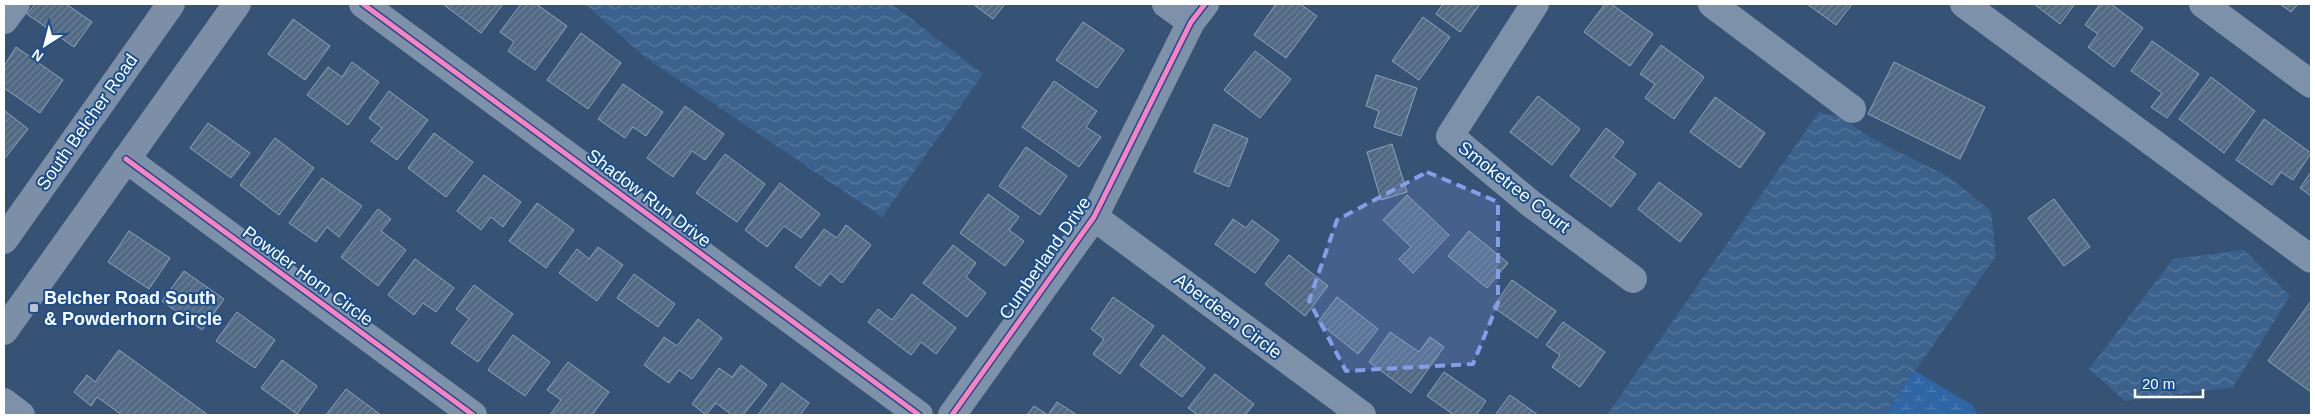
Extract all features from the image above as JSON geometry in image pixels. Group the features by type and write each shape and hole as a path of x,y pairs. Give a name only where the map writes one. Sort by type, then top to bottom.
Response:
{"main road":[{"name":"South Belcher Road","path":"4,240 171,4"},
{"path":"4,331 237,4"}],"street":[{"path":"4,20 16,4"},
{"name":"Shadow Run Drive","path":"363,4 919,415"},
{"path":"1166,4 1198,13"},
{"name":"Smoketree Court","path":"1535,4 1450,136 1530,202 1633,279"},
{"path":"1712,4 1852,109"},
{"path":"1964,4 2311,259"},
{"path":"2203,4 2311,84"},
{"name":"Cumberland Drive","path":"952,415 1094,217 1198,13"},
{"name":"Powder Horn Circle","path":"126,159 473,415"},
{"name":"Aberdeen Circle","path":"1094,217 1362,415"},
{"path":"4,402 21,415"}],"highlighted area":[{"path":"1427,172 1498,202 1498,303 1473,364 1346,371 1309,301 1337,220"}],"green space":[{"path":"1915,371 1974,406 1977,415 1884,415"}],"water":[{"path":"585,4 892,4 983,74 882,217 646,58"},
{"path":"1819,112 1840,117 1873,139 1949,177 1991,211 1996,256 1884,415 1607,415"},
{"path":"2244,250 2290,296 2233,387 2125,401 2089,369 2173,259"}],"building":[{"path":"35,4 66,4 92,22 74,47 27,14"},
{"path":"443,4 503,4 481,33"},
{"path":"521,4 536,4 567,26 535,70 508,51 514,42 500,32"},
{"path":"973,4 1005,4 993,19"},
{"path":"1276,4 1300,4 1317,16 1286,58 1254,35"},
{"path":"1443,4 1480,4 1460,32 1436,14"},
{"path":"1605,4 1611,4 1653,34 1630,66 1584,32"},
{"path":"1807,4 1852,4 1836,25"},
{"path":"2034,4 2075,4 2060,24"},
{"path":"2100,4 2111,4 2143,28 2114,67 2088,47 2098,34 2085,25"},
{"path":"2280,4 2298,4 2291,12"},
{"path":"1423,17 1450,37 1419,80 1392,61"},
{"path":"293,19 330,46 305,80 268,54"},
{"path":"1083,22 1124,50 1097,88 1056,60"},
{"path":"581,33 621,63 588,109 547,80"},
{"path":"2152,41 2199,74 2167,118 2151,107 2162,93 2131,71"},
{"path":"1661,45 1704,77 1674,119 1645,98 1655,84 1640,74"},
{"path":"16,47 63,80 40,113 4,88 4,66"},
{"path":"1255,51 1291,79 1260,118 1224,90"},
{"path":"352,62 379,82 348,125 307,95 328,67 342,77"},
{"path":"1894,62 1985,107 1960,159 1868,114"},
{"path":"1376,75 1417,88 1401,136 1374,127 1379,111 1366,106"},
{"path":"2211,77 2255,111 2224,153 2179,119"},
{"path":"1054,81 1097,111 1086,127 1101,137 1079,167 1022,127"},
{"path":"623,84 663,112 646,136 633,127 625,138 598,119"},
{"path":"389,91 428,120 397,160 371,141 382,128 369,118"},
{"path":"1538,96 1580,129 1552,165 1510,132"},
{"path":"1715,97 1765,133 1740,168 1690,132"},
{"path":"685,106 724,134 705,160 692,151 673,177 647,158"},
{"path":"4,110 28,129 5,158 4,157"},
{"path":"2264,119 2311,153 2293,180 2281,172 2272,185 2236,160"},
{"path":"208,123 250,153 231,178 190,148"},
{"path":"1214,124 1248,139 1229,187 1194,172"},
{"path":"1606,128 1624,142 1613,157 1636,174 1611,207 1570,176"},
{"path":"434,133 473,162 446,197 408,168"},
{"path":"275,138 314,168 279,215 240,185"},
{"path":"1392,144 1407,192 1381,200 1367,152"},
{"path":"1026,147 1067,176 1040,215 999,186"},
{"path":"725,154 765,184 737,222 696,193"},
{"path":"2311,172 2311,196 2300,188"},
{"path":"484,175 521,202 503,227 491,217 481,230 457,211"},
{"path":"322,178 362,206 339,237 327,227 316,242 289,223"},
{"path":"1659,182 1702,214 1680,242 1638,209"},
{"path":"780,183 820,214 801,238 784,226 767,247 745,230"},
{"path":"988,194 1019,217 1009,230 1024,241 1005,266 960,233"},
{"path":"1407,195 1449,235 1413,273 1399,259 1411,247 1383,220"},
{"path":"2054,199 2090,247 2064,266 2028,218"},
{"path":"537,203 574,230 546,268 509,241"},
{"path":"378,209 391,219 381,231 406,250 378,286 341,257"},
{"path":"1233,219 1246,228 1252,220 1279,240 1255,273 1215,244"},
{"path":"846,225 871,245 842,283 830,273 820,286 795,267 824,229 837,238"},
{"path":"129,231 170,258 149,289 108,262"},
{"path":"1469,231 1508,263 1487,288 1448,256"},
{"path":"953,245 976,263 966,277 986,293 967,317 923,283"},
{"path":"598,247 623,265 597,301 559,273 577,249 589,259"},
{"path":"1289,255 1328,286 1305,316 1265,284"},
{"path":"415,259 454,288 436,312 423,303 414,315 388,295"},
{"path":"184,271 224,299 202,330 162,301"},
{"path":"634,274 675,304 658,327 617,298"},
{"path":"1512,280 1556,311 1537,338 1493,307"},
{"path":"474,285 513,314 478,362 451,343 469,319 456,309"},
{"path":"912,294 956,328 936,354 921,342 911,355 868,322 878,309 892,320"},
{"path":"1113,297 1154,326 1120,374 1093,354 1104,339 1091,329"},
{"path":"1337,297 1378,329 1358,354 1318,322"},
{"path":"2311,301 2311,392 2268,361"},
{"path":"237,312 275,340 255,368 216,341"},
{"path":"698,319 722,338 692,379 679,370 669,383 644,365 664,337 677,346"},
{"path":"1563,322 1605,352 1580,387 1552,367 1560,355 1546,345"},
{"path":"1390,332 1419,352 1430,337 1444,347 1411,393 1369,362"},
{"path":"513,335 550,362 525,396 488,370"},
{"path":"1163,335 1205,368 1182,397 1140,365"},
{"path":"119,350 208,415 122,415 97,397 91,406 74,392 87,375 95,382"},
{"path":"282,360 317,386 297,414 261,388"},
{"path":"568,362 609,392 592,415 550,415 561,400 547,390"},
{"path":"741,365 767,385 743,415 732,415 716,403 706,415 692,404 719,368 732,377"},
{"path":"1444,372 1486,401 1476,415 1454,415 1427,396"},
{"path":"1215,374 1254,404 1245,415 1198,415 1188,408"},
{"path":"782,383 809,403 800,415 758,415"},
{"path":"346,389 381,415 326,415"},
{"path":"1510,395 1538,415 1495,415"},
{"path":"1057,402 1077,415 1048,415"},
{"path":"1034,406 1048,415 1027,415"}],"cycle path":[{"path":"363,4 919,415"},
{"path":"952,415 1094,217 1191,22 1205,4"},
{"path":"126,159 473,415"}],"place":[{"name":"Belcher Road South & Powderhorn Circle","path":"34,308"}]}
